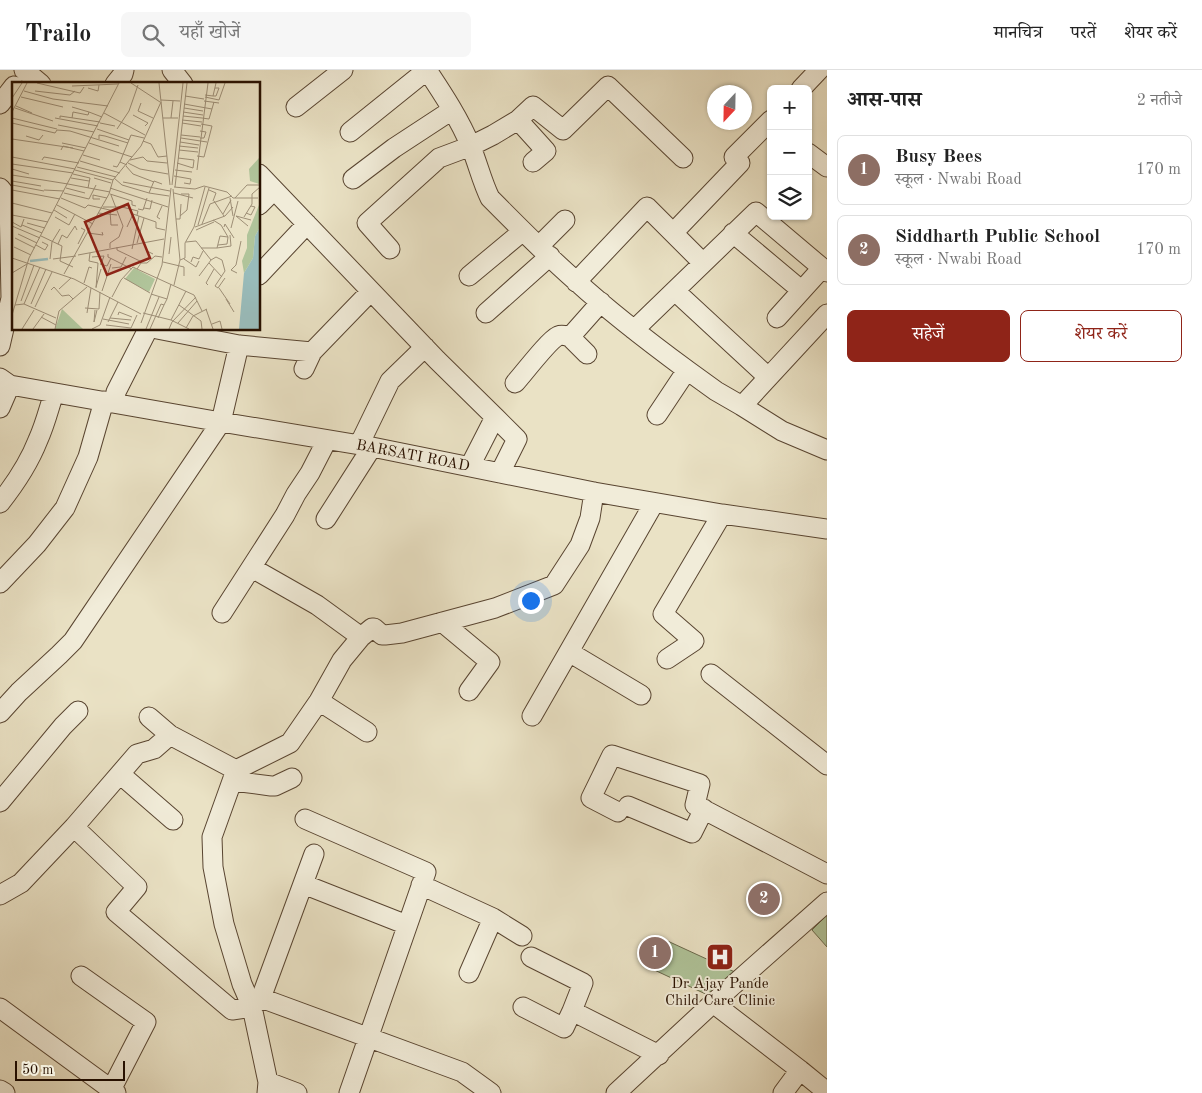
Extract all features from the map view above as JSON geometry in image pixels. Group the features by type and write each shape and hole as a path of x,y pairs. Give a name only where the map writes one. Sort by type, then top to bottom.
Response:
{"street":[{"path":"117,82 124,70"},
{"path":"172,70 181,82"},
{"path":"296,108 343,70"},
{"path":"805,85 819,70"},
{"path":"350,132 430,71 471,146 490,198 576,282 634,330 716,391 782,431 827,450"},
{"path":"20,78 34,82"},
{"path":"390,249 366,223 439,158 471,146 518,120 533,106 563,130 608,86 684,158"},
{"path":"0,104 12,88"},
{"path":"353,179 394,148 452,110"},
{"path":"518,120 546,150 533,162"},
{"path":"673,233 740,164 734,157 767,124"},
{"path":"812,156 827,167"},
{"path":"260,175 370,291 516,439 500,473"},
{"path":"0,188 9,199 12,262 11,298 0,346"},
{"path":"260,204 274,190"},
{"path":"576,282 647,207 703,263"},
{"path":"634,330 756,212 824,270 801,290 777,318"},
{"path":"486,313 544,251 566,220"},
{"path":"260,274 307,224"},
{"path":"469,276 523,231"},
{"path":"733,233 801,290"},
{"path":"170,330 208,333 238,345 308,360 370,291"},
{"path":"675,291 768,377"},
{"path":"570,337 601,302"},
{"path":"742,406 827,314"},
{"path":"0,583 37,544 65,508 110,402 147,330"},
{"path":"515,383 556,337 562,335 570,337 587,354"},
{"path":"0,713 73,640 221,422 238,345"},
{"path":"326,519 365,446 390,381 425,347"},
{"path":"657,415 687,370"},
{"path":"0,407 5,381"},
{"name":"BARSATI ROAD","path":"5,381 54,392 365,446 654,503 827,529"},
{"path":"0,503 11,490 27,464 39,439 54,392"},
{"path":"470,466 495,417"},
{"path":"222,613 285,515 328,440"},
{"path":"491,1093 462,1072 368,1037 257,1002 242,984 224,924 213,867 212,837 234,776 290,743 319,701 342,660 361,637 372,628 385,636 495,608 554,585 580,544 590,518 594,492"},
{"path":"532,716 654,503"},
{"path":"667,659 694,641 663,614 722,514"},
{"path":"252,568 317,605 361,637"},
{"path":"442,622 490,662 469,691"},
{"path":"569,652 640,695"},
{"path":"711,674 827,765"},
{"path":"319,701 367,732"},
{"path":"0,802 63,726 78,711"},
{"path":"149,717 170,735 234,776 271,786 292,778"},
{"path":"0,896 21,883 74,828 137,754 154,749 170,735"},
{"path":"704,810 692,834 591,798 612,755 700,784 695,805 827,874"},
{"path":"120,774 173,820"},
{"path":"305,819 426,872 349,1093"},
{"path":"74,828 137,887 116,912 232,1010 257,1002"},
{"path":"297,1093 268,1088 257,1002 314,854"},
{"path":"303,884 407,926"},
{"path":"421,886 493,918 522,936"},
{"path":"616,1093 713,1003 827,902"},
{"path":"469,973 493,918"},
{"path":"523,1007 564,1028 583,983 531,957"},
{"path":"0,1008 113,1092 146,1022 81,976"},
{"path":"713,1003 827,1092"},
{"path":"572,1011 658,1055"},
{"path":"783,1093 800,1070"},
{"path":"0,1090 5,1093"}],"green space":[{"path":"827,915 827,947 812,930"},
{"path":"661,938 737,973 712,997 648,967"}],"place":[{"name":"Siddharth Public School","path":"764,899"},
{"name":"Busy Bees","path":"655,953"},
{"name":"Dr Ajay Pande Child Care Clinic","path":"720,957"}]}
